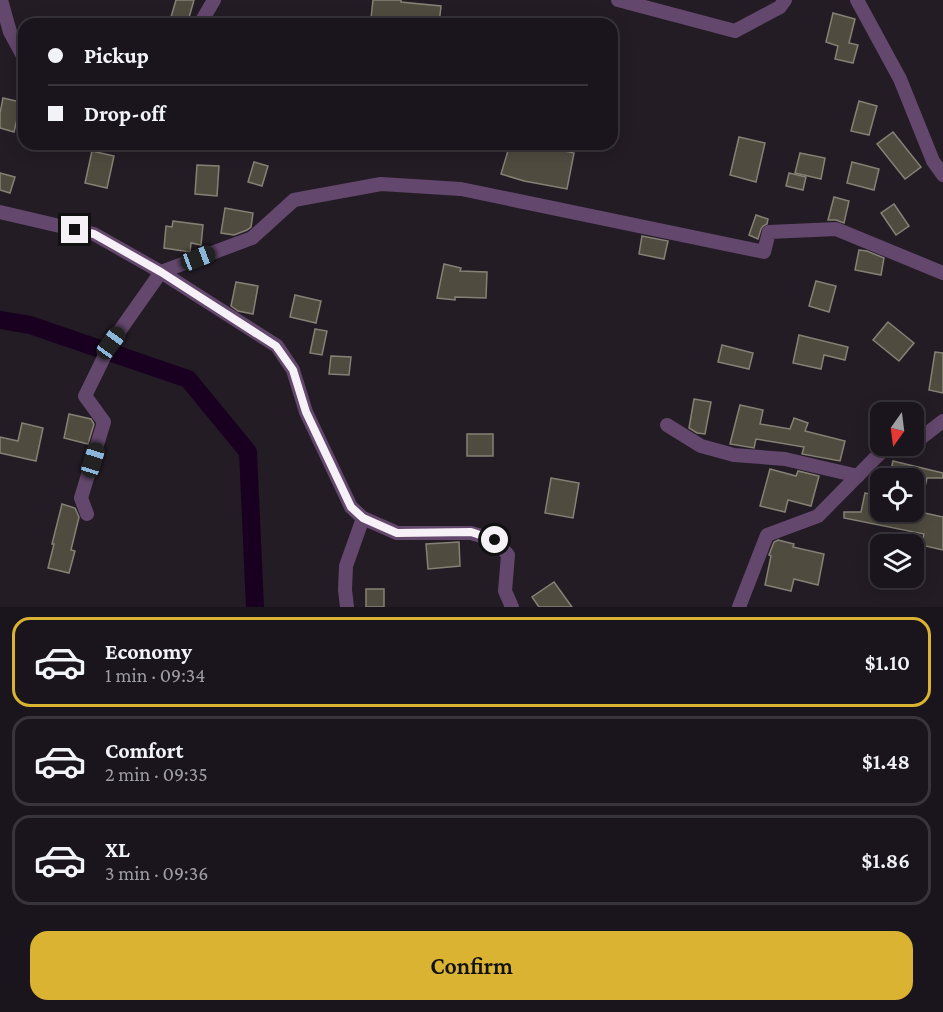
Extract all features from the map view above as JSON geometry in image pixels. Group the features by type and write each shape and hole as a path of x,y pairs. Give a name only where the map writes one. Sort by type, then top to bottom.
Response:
{"street":[{"path":"1,0 10,32 18,47"},
{"path":"204,18 214,0"},
{"path":"618,0 735,31 780,7 785,0"},
{"path":"856,0 900,79 933,161 943,175"},
{"path":"87,514 81,498 104,422 85,396 111,343 161,272 252,238 294,200 381,184 461,189 764,252 769,232 836,229 943,273"},
{"path":"0,213 94,234 161,272 276,346 293,370 306,412 351,507 363,518 397,533 471,532 495,540 508,555 505,591 512,607"},
{"path":"924,436 943,421"},
{"path":"667,425 702,446 734,455 785,459 858,476"},
{"path":"739,607 767,535 818,516 877,456"},
{"path":"347,607 346,566 363,518"}],"building":[{"path":"176,0 194,0 189,18 171,17"},
{"path":"373,0 401,0 401,2 441,6 440,18 371,18"},
{"path":"833,13 855,19 849,43 858,45 853,63 835,59 838,46 826,42"},
{"path":"3,98 18,101 14,132 0,128"},
{"path":"859,101 877,106 869,135 851,131"},
{"path":"893,132 921,167 905,179 877,144"},
{"path":"739,137 765,143 756,182 730,175"},
{"path":"508,150 560,150 574,153 567,189 501,174"},
{"path":"92,151 114,156 107,188 85,183"},
{"path":"800,153 825,158 821,179 795,173"},
{"path":"254,162 268,166 262,186 248,182"},
{"path":"852,162 879,169 874,190 847,183"},
{"path":"197,165 219,166 217,196 195,194"},
{"path":"0,173 15,177 10,193 0,190"},
{"path":"789,173 806,177 803,190 786,186"},
{"path":"834,197 849,201 844,223 828,220"},
{"path":"894,204 909,226 896,235 881,213"},
{"path":"225,208 253,213 251,227 234,235 221,233"},
{"path":"756,215 768,219 758,239 749,235"},
{"path":"173,221 203,225 201,245 191,243 190,252 164,248 166,226 172,227"},
{"path":"642,236 668,241 664,259 639,254"},
{"path":"859,250 884,258 881,275 855,270"},
{"path":"444,264 461,268 460,271 487,272 486,298 455,297 455,300 437,298"},
{"path":"816,281 836,286 829,312 809,306"},
{"path":"236,282 258,286 253,314 238,311 231,306"},
{"path":"295,295 321,301 316,323 290,317"},
{"path":"888,322 914,343 899,361 873,340"},
{"path":"315,329 327,331 322,355 310,353"},
{"path":"799,335 848,347 845,360 824,355 821,369 793,363"},
{"path":"722,345 753,353 749,369 718,362"},
{"path":"935,352 943,353 943,393 929,390"},
{"path":"331,356 351,357 349,375 329,374"},
{"path":"694,399 711,402 705,434 697,433 689,428"},
{"path":"740,405 763,410 760,424 790,429 794,418 808,423 805,431 845,441 840,461 802,454 804,447 756,439 754,448 730,444"},
{"path":"69,414 91,419 94,424 88,444 64,438"},
{"path":"22,423 43,428 36,461 0,453 0,437 18,441"},
{"path":"467,434 493,434 493,456 467,456"},
{"path":"893,461 922,468 891,468"},
{"path":"924,468 943,473 943,478 927,478 924,490"},
{"path":"770,469 796,476 798,471 819,476 811,506 788,500 785,512 760,506"},
{"path":"551,478 579,483 573,518 545,513"},
{"path":"865,493 870,494 870,522 924,522 924,513 943,517 943,550 924,546 924,534 844,518 844,512 861,512"},
{"path":"62,504 75,508 79,517 71,550 75,551 69,573 48,568"},
{"path":"778,540 794,544 793,547 824,554 818,585 794,579 791,591 765,585 771,556 769,555 774,542"},
{"path":"459,542 460,566 428,569 426,544"},
{"path":"554,582 572,607 539,607 532,597"},
{"path":"366,589 384,589 384,607 366,607"}],"waterway":[{"path":"0,320 30,325 188,379 248,452 255,607"}],"route":[{"path":"75,230 94,234 161,272 276,346 293,370 306,412 351,507 363,518 397,533 471,532 495,540"}]}
